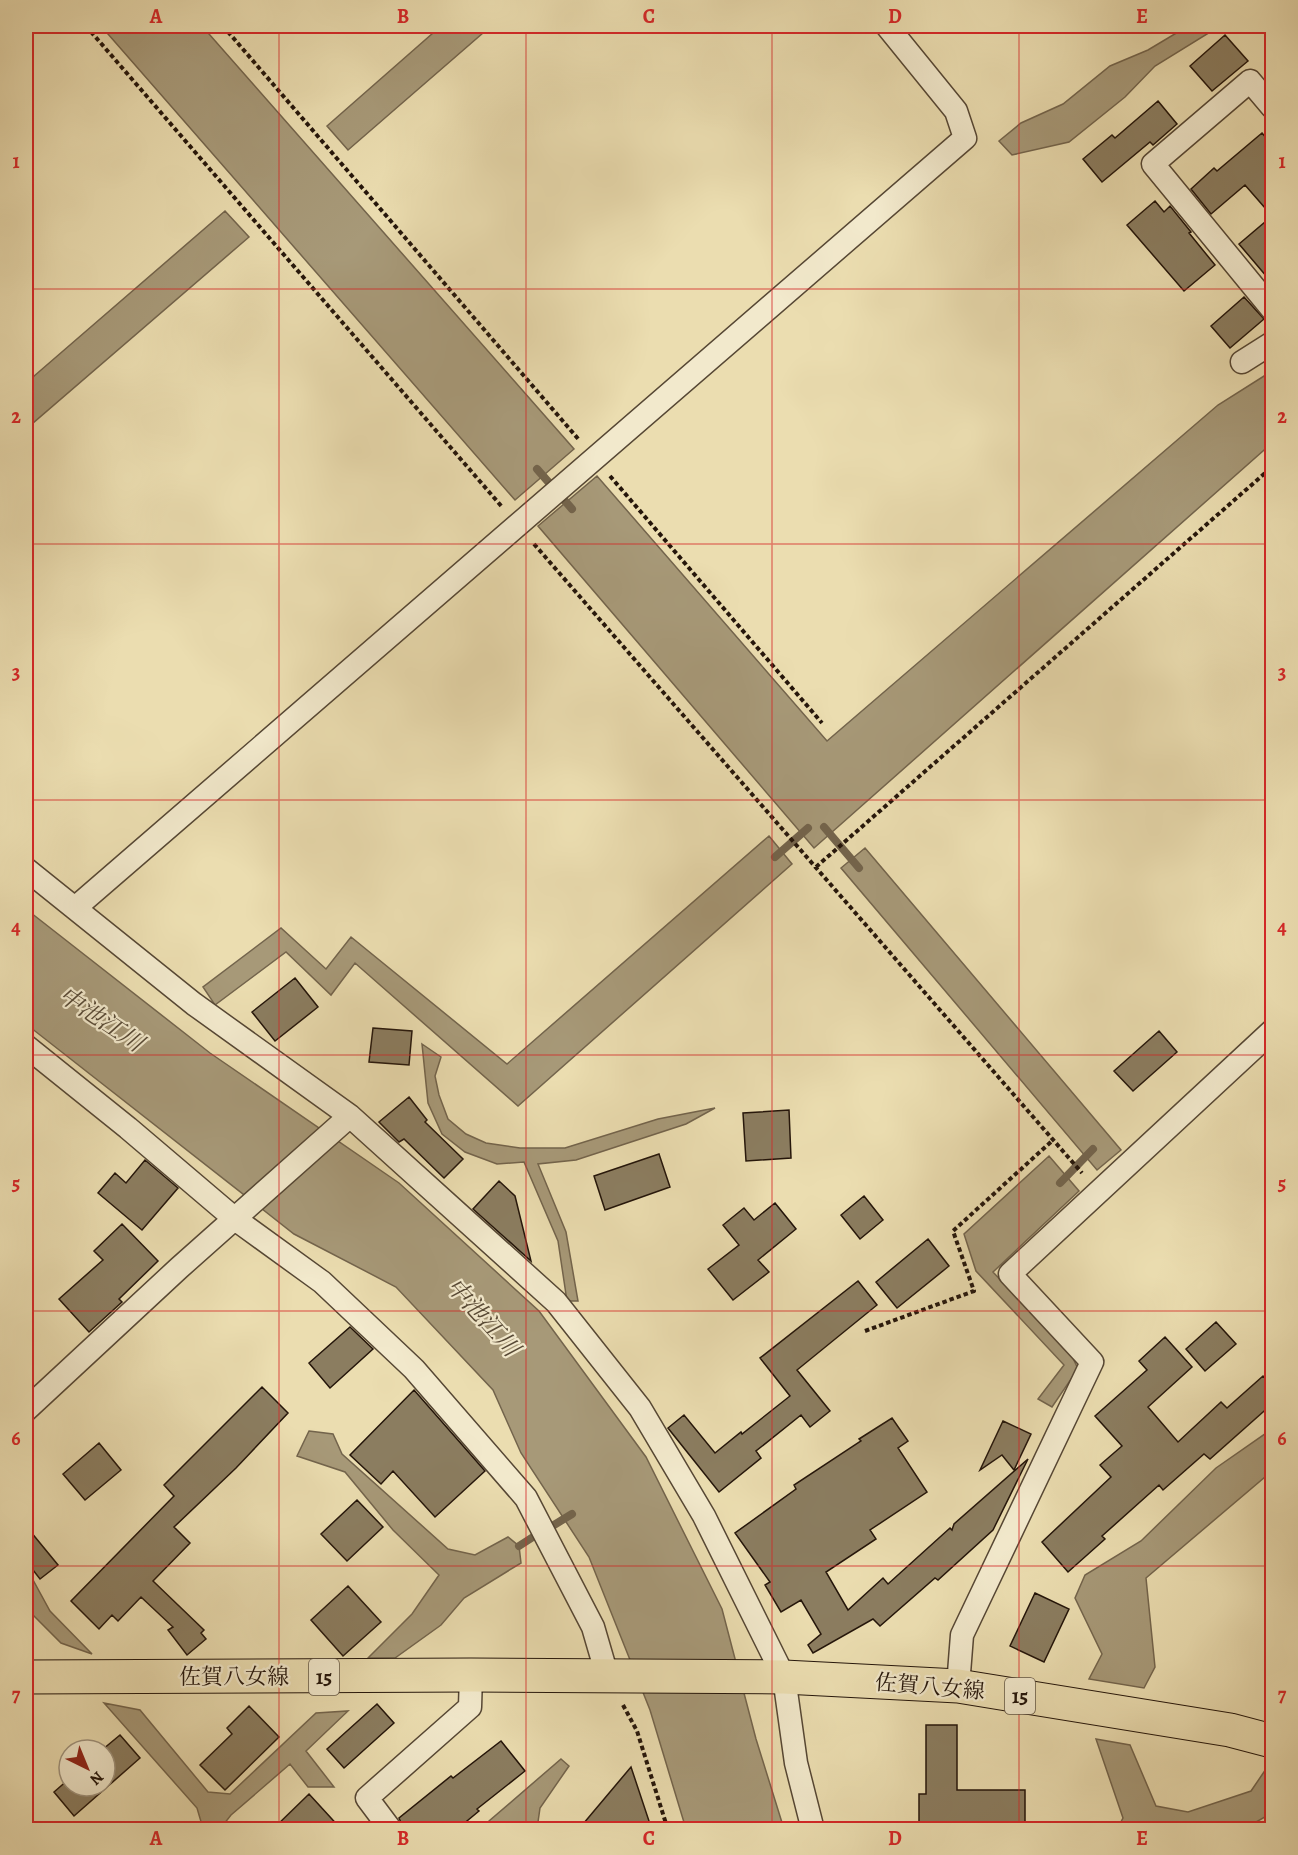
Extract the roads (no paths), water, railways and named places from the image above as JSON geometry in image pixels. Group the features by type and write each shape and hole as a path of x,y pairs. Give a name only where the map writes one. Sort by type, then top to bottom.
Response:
{"main road":[{"name":"佐賀八女線","path":"26,1677 615,1675"},
{"name":"15","path":"615,1675 774,1676"},
{"name":"佐賀八女線","path":"774,1676 958,1686 1230,1730 1272,1741"}],"street":[{"path":"75,908 965,138 956,111 887,26"},
{"path":"1272,107 1250,81 1152,164 1272,309"},
{"path":"1242,362 1272,343"},
{"path":"26,869 194,1004 347,1119 556,1302 640,1408 704,1516 774,1676 813,1830"},
{"path":"958,1686 962,1635 1092,1362 1010,1274 1272,1031"},
{"path":"26,1046 128,1128 235,1219 322,1282 414,1369 526,1498 593,1627 615,1675"},
{"path":"26,1410 347,1119"},
{"path":"391,1830 367,1798 470,1707 471,1675"}],"water":[{"path":"101,26 202,26 574,449 515,500"},
{"path":"441,26 491,26 348,150 327,126"},
{"path":"1188,26 1220,26 1155,66 1125,97 1069,142 1012,155 999,141 1021,123 1063,104 1110,66 1148,50"},
{"path":"225,211 249,237 26,429 26,383"},
{"path":"1272,371 1272,443 814,848 538,526 597,476 827,741 1218,405"},
{"path":"769,836 792,864 518,1106 355,963 331,995 286,952 215,1005 203,987 281,928 326,969 351,937 507,1064"},
{"path":"865,848 1121,1150 1097,1170 841,868"},
{"name":"中池江川","path":"26,909 210,1053 399,1183 539,1311 646,1457 722,1609 756,1739 784,1829 686,1829 650,1710 589,1557 521,1453 493,1390 396,1287 294,1234 26,1024"},
{"path":"422,1044 441,1057 435,1076 448,1119 466,1134 486,1143 520,1148 565,1148 658,1119 715,1108 686,1124 576,1160 538,1164 566,1232 578,1301 567,1301 558,1241 524,1162 497,1164 465,1152 442,1134 428,1103"},
{"path":"1049,1156 1079,1191 993,1272 1072,1356 1078,1369 1052,1407 1038,1399 1064,1365 976,1271 964,1234"},
{"path":"1272,1429 1272,1471 1146,1578 1155,1667 1144,1688 1089,1679 1102,1654 1075,1598 1085,1575 1141,1541 1216,1468"},
{"path":"309,1431 333,1434 342,1454 448,1549 475,1555 508,1537 519,1546 521,1563 464,1598 441,1625 395,1658 368,1658 412,1614 439,1575 393,1530 345,1472 297,1456"},
{"path":"26,1573 33,1580 50,1611 92,1654 61,1643 26,1608"},
{"path":"104,1703 140,1710 208,1792 230,1794 316,1713 348,1711 306,1751 334,1787 308,1787 290,1764 231,1815 220,1829 198,1829 202,1825 197,1808"},
{"path":"1096,1739 1130,1745 1156,1806 1188,1812 1251,1791 1266,1769 1272,1771 1272,1813 1244,1829 1117,1829 1123,1818"},
{"path":"561,1759 569,1766 540,1808 537,1829 491,1829 489,1821"}],"waterway":[{"path":"537,469 572,509"},
{"path":"824,827 859,868"},
{"path":"775,857 808,828"},
{"path":"1060,1183 1093,1149"},
{"path":"554,1525 572,1514"},
{"path":"519,1546 533,1537"}]}
